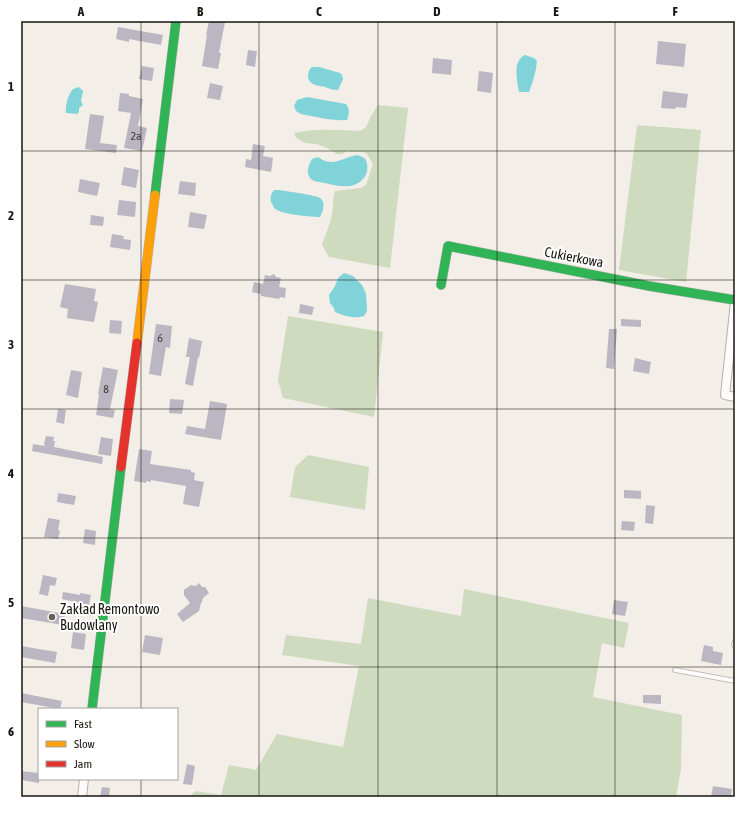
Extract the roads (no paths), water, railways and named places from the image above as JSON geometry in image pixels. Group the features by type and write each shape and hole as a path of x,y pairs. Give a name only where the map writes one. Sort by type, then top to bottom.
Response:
{"street":[{"path":"92,708 176,21"},
{"name":"Cukierkowa","path":"441,285 448,246 650,286 735,301"},
{"path":"735,301 725,395 735,397"},
{"path":"82,797 84,780"}],"lane":[{"path":"675,670 735,681"}],"water":[{"path":"525,55 534,58 537,61 537,65 529,92 519,92 516,71 518,62"},
{"path":"312,67 319,67 340,73 343,79 338,90 312,83 308,79 308,76"},
{"path":"79,87 83,91 81,101 83,105 79,108 79,112 77,114 66,113 66,103 70,94 73,89"},
{"path":"307,97 346,104 349,112 347,120 336,120 301,114 296,111 294,106 297,100"},
{"path":"357,155 365,159 367,162 367,170 364,177 355,185 335,185 314,181 309,177 308,169 312,159 318,157 328,162 333,162"},
{"path":"274,190 300,193 320,198 323,202 323,210 320,217 296,215 277,210 271,202 271,196"},
{"path":"344,273 353,276 362,285 366,294 367,311 364,316 345,316 335,312 330,303 329,295 338,278"}],"place":[{"name":"Zakład Remontowo Budowlany","path":"52,617"}]}
